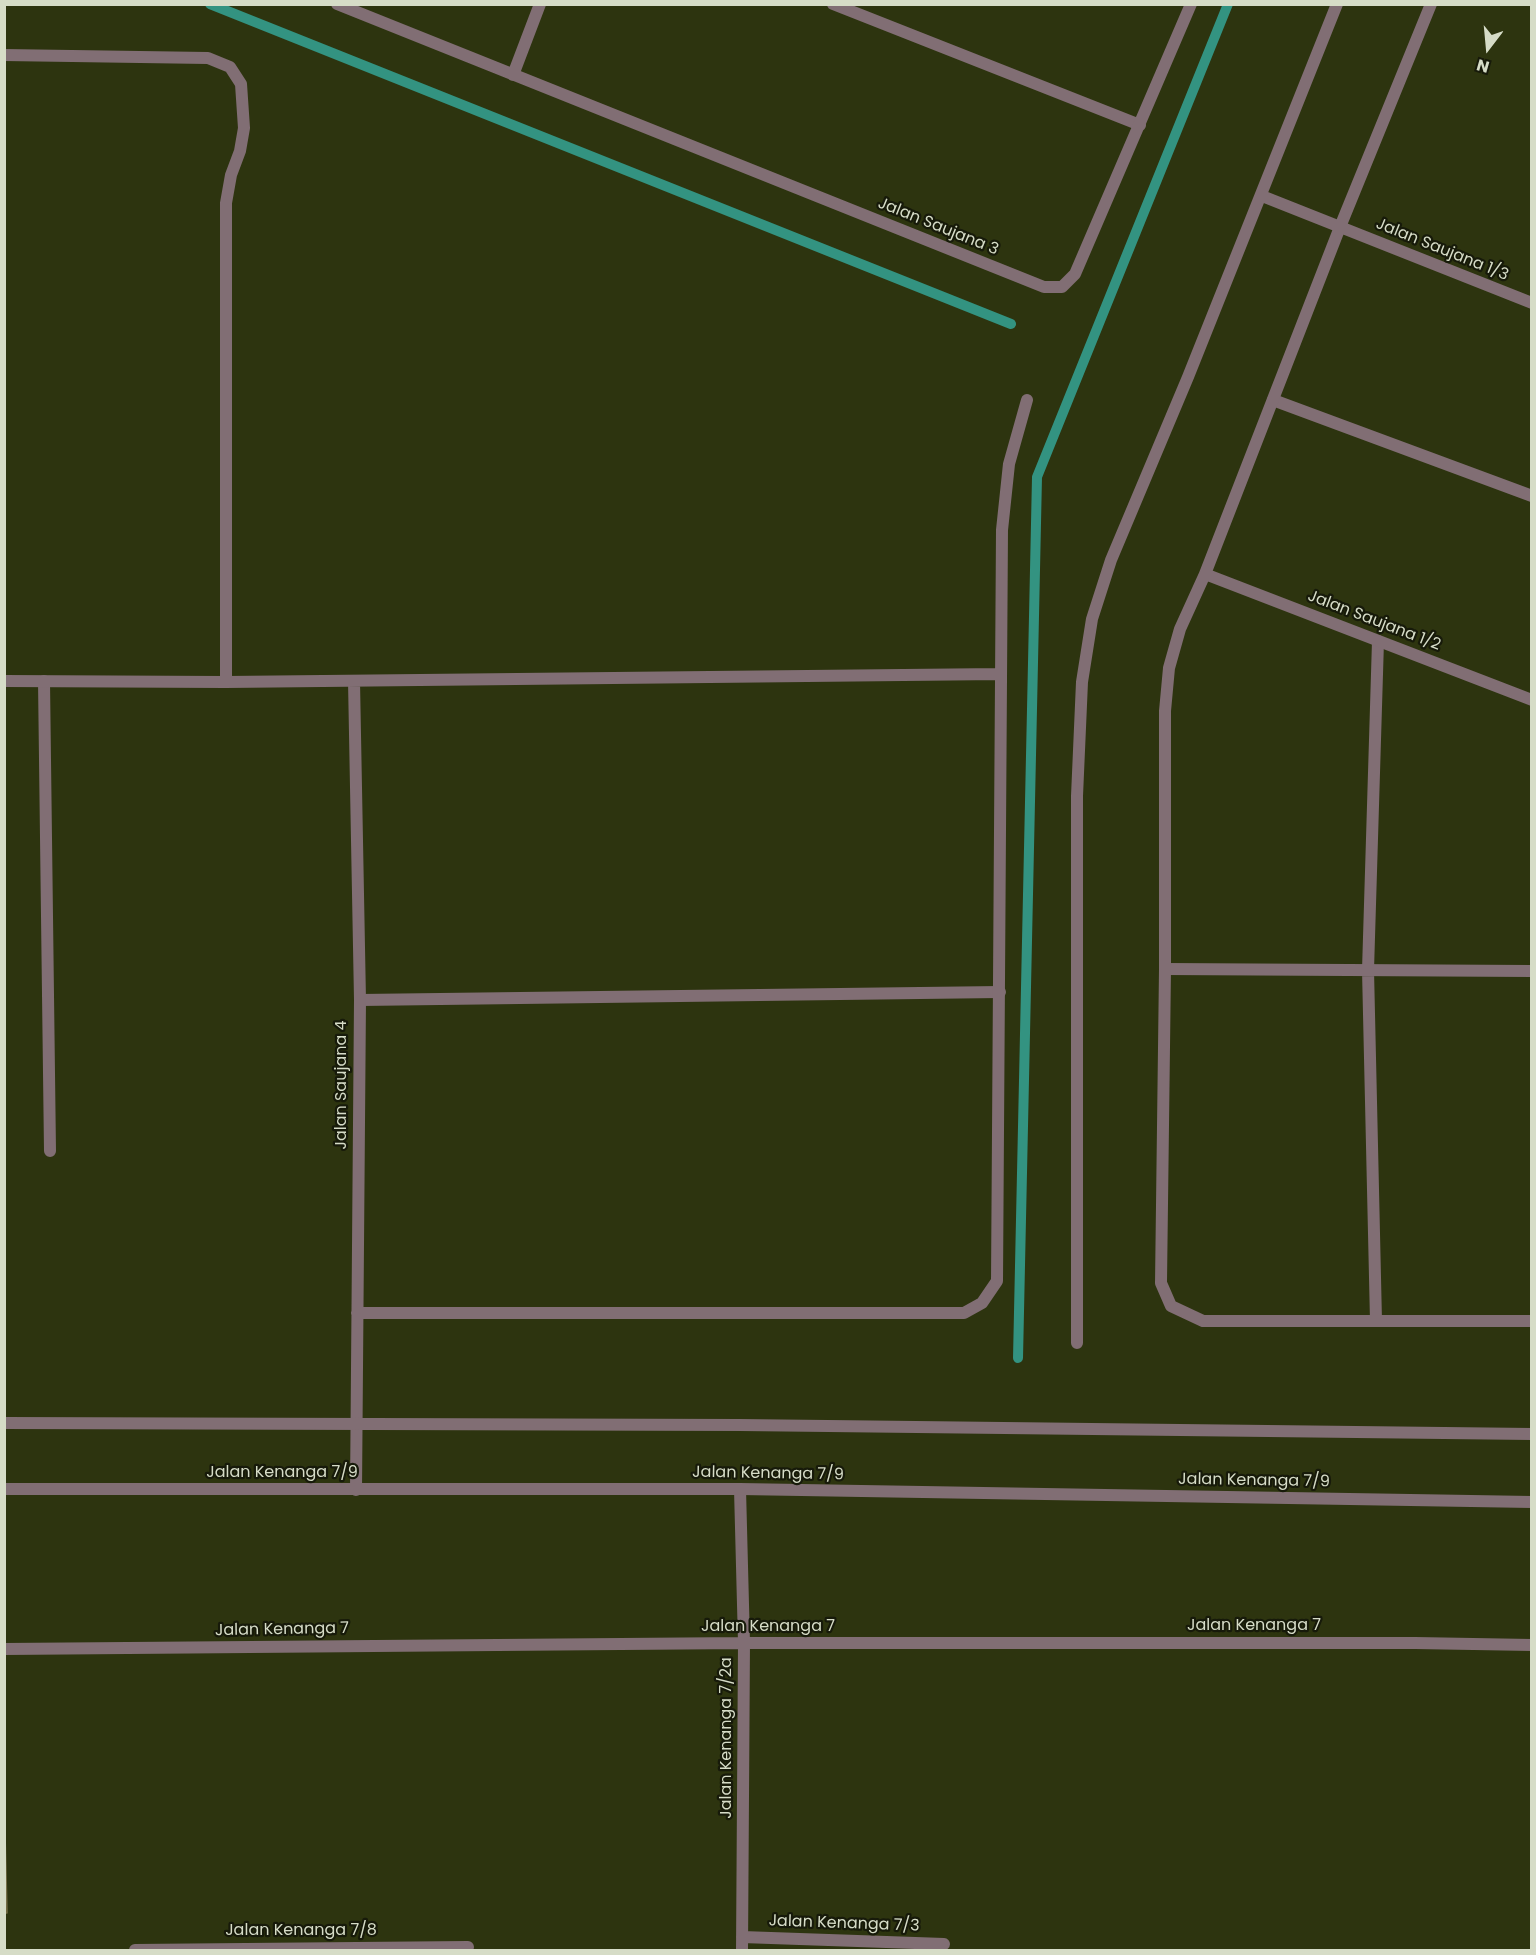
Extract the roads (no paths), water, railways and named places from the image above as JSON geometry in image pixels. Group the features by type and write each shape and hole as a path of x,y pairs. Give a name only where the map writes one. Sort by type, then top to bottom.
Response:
{"street":[{"name":"Jalan Saujana 3","path":"337,4 1044,287 1062,287 1075,274 1191,4"},
{"path":"513,75 540,4"},
{"path":"833,4 1140,125"},
{"path":"1077,1343 1077,796 1082,682 1092,619 1111,560 1262,196 1337,4"},
{"path":"1431,4 1340,227 1205,574 1180,629 1169,668 1165,711 1165,969 1161,1283 1171,1306 1203,1321 1532,1321"},
{"path":"4,55 208,58 230,67 241,84 244,128 226,203 226,682"},
{"name":"Jalan Saujana 1/3","path":"1262,196 1532,303"},
{"path":"357,1313 964,1313 982,1303 997,1281 1002,530 1008,464 1028,400"},
{"path":"1273,400 1532,496"},
{"name":"Jalan Saujana 1/2","path":"1205,574 1532,700"},
{"path":"1376,1321 1368,970 1378,641"},
{"path":"4,681 226,682 1000,674"},
{"path":"44,681 50,1151"},
{"name":"Jalan Saujana 4","path":"354,681 360,1000 356,1490"},
{"path":"1165,969 1532,972"},
{"path":"360,1000 1000,992"},
{"path":"4,1423 740,1425 1532,1434"},
{"name":"Jalan Kenanga 7/9","path":"4,1489 740,1490 1532,1502"},
{"name":"Jalan Kenanga 7/2a","path":"740,1490 744,1643 742,1950"},
{"name":"Jalan Kenanga 7","path":"4,1649 744,1643 1532,1645"},
{"name":"Jalan Kenanga 7/3","path":"742,1937 944,1944"},
{"name":"Jalan Kenanga 7/8","path":"135,1950 468,1947"}],"waterway":[{"path":"210,4 1011,324"},
{"path":"1018,1358 1037,477 1228,4"}]}
